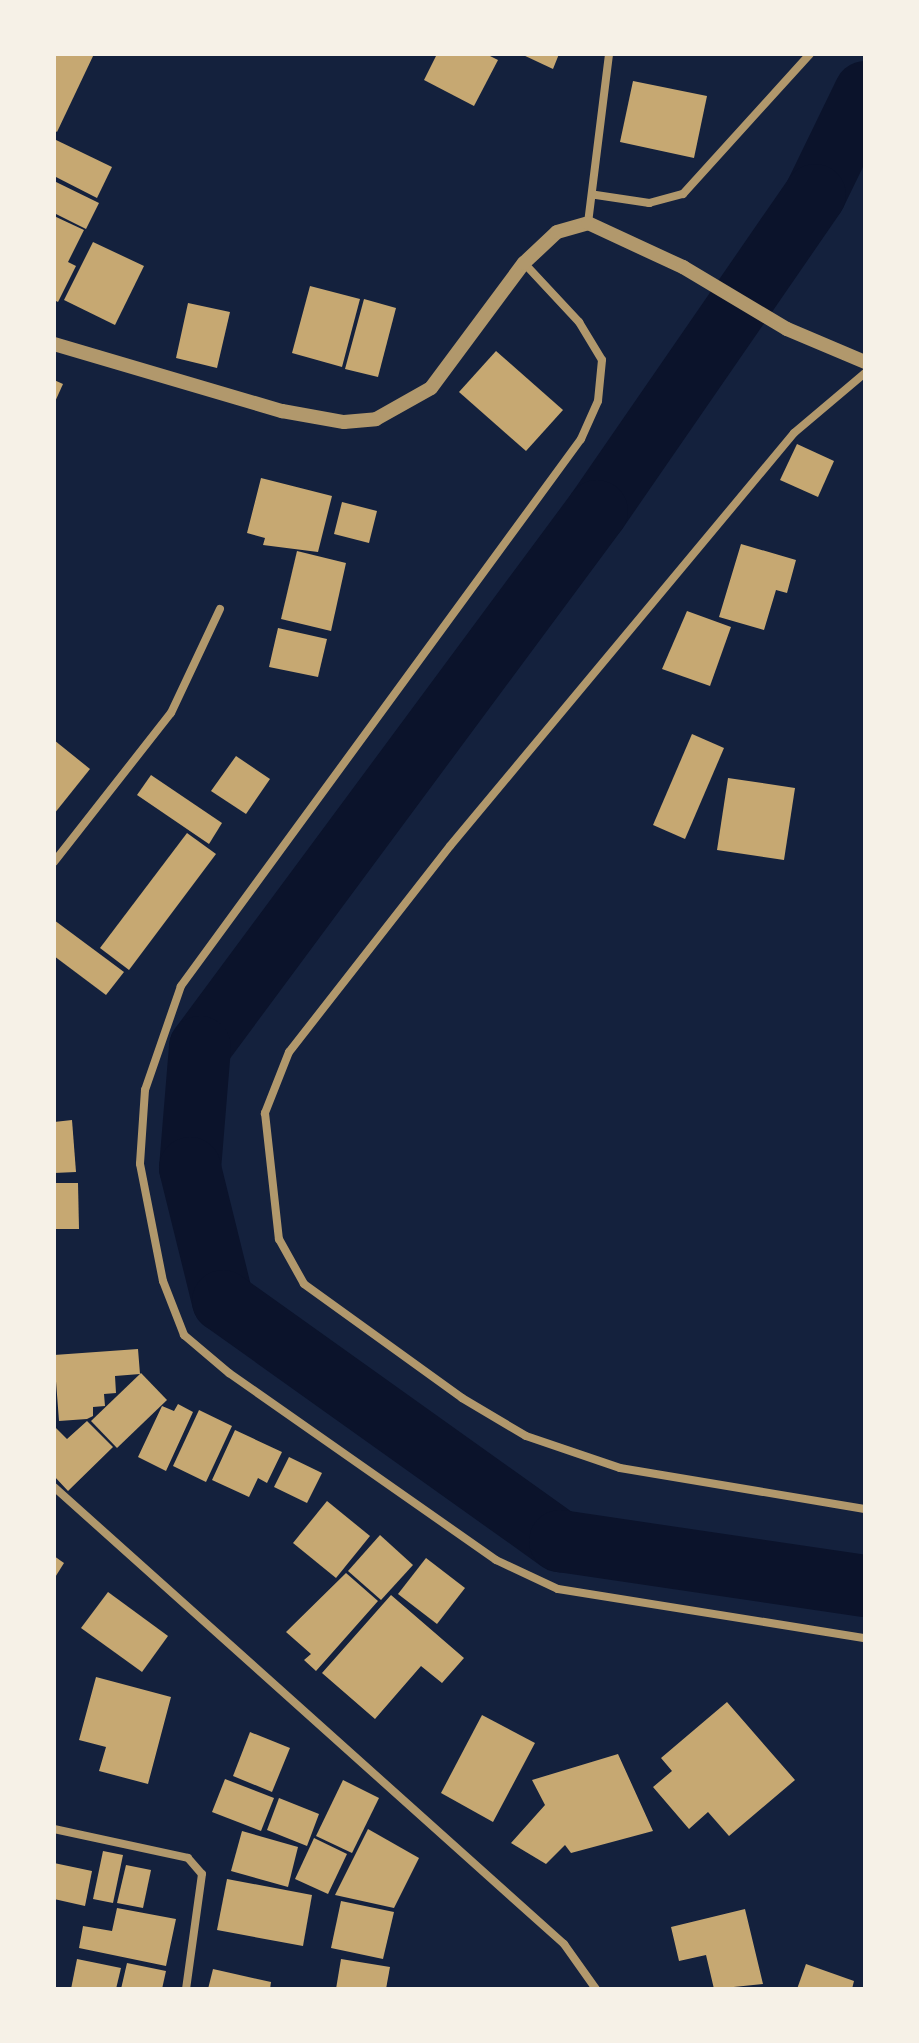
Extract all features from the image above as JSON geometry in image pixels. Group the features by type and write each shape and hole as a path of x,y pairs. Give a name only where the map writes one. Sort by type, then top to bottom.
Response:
{"street":[{"path":"588,223 596,195 609,54"},
{"path":"596,195 649,203 683,194 810,54"},
{"path":"54,344 282,411 344,422 376,419 431,388 524,263 557,232 588,223 683,267 787,329 865,362"},
{"path":"524,263 579,322 602,360 598,401 581,439 181,986 145,1090 140,1164 163,1281 184,1335 229,1373 496,1560 558,1589 865,1638"},
{"path":"865,373 794,433 450,846 289,1052 265,1113 279,1239 304,1284 462,1398 526,1436 620,1468 865,1509"},
{"path":"54,862 171,713 220,609"},
{"path":"54,1487 564,1944 596,1989"},
{"path":"54,1829 188,1858 202,1874 186,1989"}],"building":[{"path":"54,54 94,54 57,132 54,130"},
{"path":"437,54 486,54 498,60 474,106 424,80"},
{"path":"521,54 559,54 553,69"},
{"path":"633,81 707,96 694,158 620,142"},
{"path":"54,139 112,167 97,198 54,176"},
{"path":"54,181 99,203 86,229 54,213"},
{"path":"54,216 84,230 68,262 76,266 58,302 54,300"},
{"path":"93,242 144,266 115,325 64,300"},
{"path":"310,286 360,299 342,367 292,353"},
{"path":"364,299 396,308 378,377 345,369"},
{"path":"188,303 230,312 217,368 176,358"},
{"path":"496,351 563,410 526,451 459,392"},
{"path":"54,380 63,384 54,404"},
{"path":"797,444 834,461 818,497 780,480"},
{"path":"261,478 332,496 318,552 263,545 265,538 247,533"},
{"path":"342,502 377,511 369,543 334,534"},
{"path":"741,544 796,560 787,593 776,590 764,630 719,617"},
{"path":"297,551 346,563 331,631 281,619"},
{"path":"687,611 731,627 710,686 662,669"},
{"path":"278,628 327,639 318,677 269,667"},
{"path":"692,734 724,748 685,839 653,825"},
{"path":"54,740 90,769 54,814"},
{"path":"236,756 270,779 246,814 211,791"},
{"path":"151,775 222,823 209,844 137,795"},
{"path":"728,778 795,788 784,860 717,850"},
{"path":"187,833 216,854 129,970 100,948"},
{"path":"54,920 124,972 106,995 54,956"},
{"path":"72,1120 76,1172 54,1173 54,1122"},
{"path":"54,1183 78,1183 79,1229 54,1229"},
{"path":"138,1349 140,1374 115,1376 116,1393 104,1394 105,1406 93,1407 93,1416 87,1419 59,1421 54,1355"},
{"path":"141,1373 167,1400 117,1448 91,1421"},
{"path":"178,1404 193,1412 166,1471 138,1457 162,1406 174,1411"},
{"path":"199,1410 232,1426 206,1482 173,1466"},
{"path":"87,1421 113,1447 68,1491 54,1476 54,1426 67,1439"},
{"path":"235,1430 282,1452 267,1483 258,1478 249,1497 212,1480"},
{"path":"289,1457 322,1473 307,1503 274,1487"},
{"path":"327,1501 370,1536 336,1578 293,1543"},
{"path":"380,1535 413,1565 381,1600 348,1571"},
{"path":"54,1556 64,1563 54,1579"},
{"path":"426,1558 465,1588 437,1624 398,1594"},
{"path":"346,1573 378,1601 316,1671 304,1660 311,1654 286,1632"},
{"path":"108,1592 168,1636 142,1672 81,1628"},
{"path":"391,1595 464,1658 442,1683 421,1666 375,1719 322,1673"},
{"path":"96,1677 171,1697 148,1784 99,1771 106,1747 79,1740"},
{"path":"727,1702 795,1780 729,1836 708,1812 689,1829 653,1787 672,1771 661,1758"},
{"path":"482,1715 535,1743 493,1822 441,1793"},
{"path":"250,1732 290,1748 272,1792 233,1776"},
{"path":"618,1754 653,1831 571,1853 565,1845 546,1864 511,1843 545,1805 532,1780"},
{"path":"225,1779 274,1798 261,1831 212,1812"},
{"path":"343,1780 379,1798 352,1853 316,1836"},
{"path":"279,1798 319,1814 307,1846 267,1830"},
{"path":"368,1829 419,1858 394,1908 335,1895"},
{"path":"242,1831 298,1847 288,1887 231,1871"},
{"path":"314,1838 347,1854 328,1894 295,1879"},
{"path":"103,1851 123,1855 113,1903 93,1899"},
{"path":"54,1863 92,1871 85,1906 54,1899"},
{"path":"126,1865 151,1870 143,1908 117,1903"},
{"path":"227,1879 312,1895 303,1946 217,1930"},
{"path":"341,1901 394,1912 383,1959 331,1948"},
{"path":"117,1908 176,1919 166,1966 79,1948 83,1926 112,1931"},
{"path":"745,1909 763,1984 714,1989 706,1955 679,1961 671,1927"},
{"path":"77,1959 121,1968 116,1989 71,1989"},
{"path":"341,1959 390,1967 386,1989 336,1989"},
{"path":"127,1963 166,1971 162,1989 121,1989"},
{"path":"806,1964 854,1981 852,1989 797,1989"},
{"path":"213,1969 271,1982 270,1989 208,1989"}],"waterway":[{"path":"865,92 815,195 597,511 200,1047 190,1168 223,1301 560,1541 865,1586"}]}
